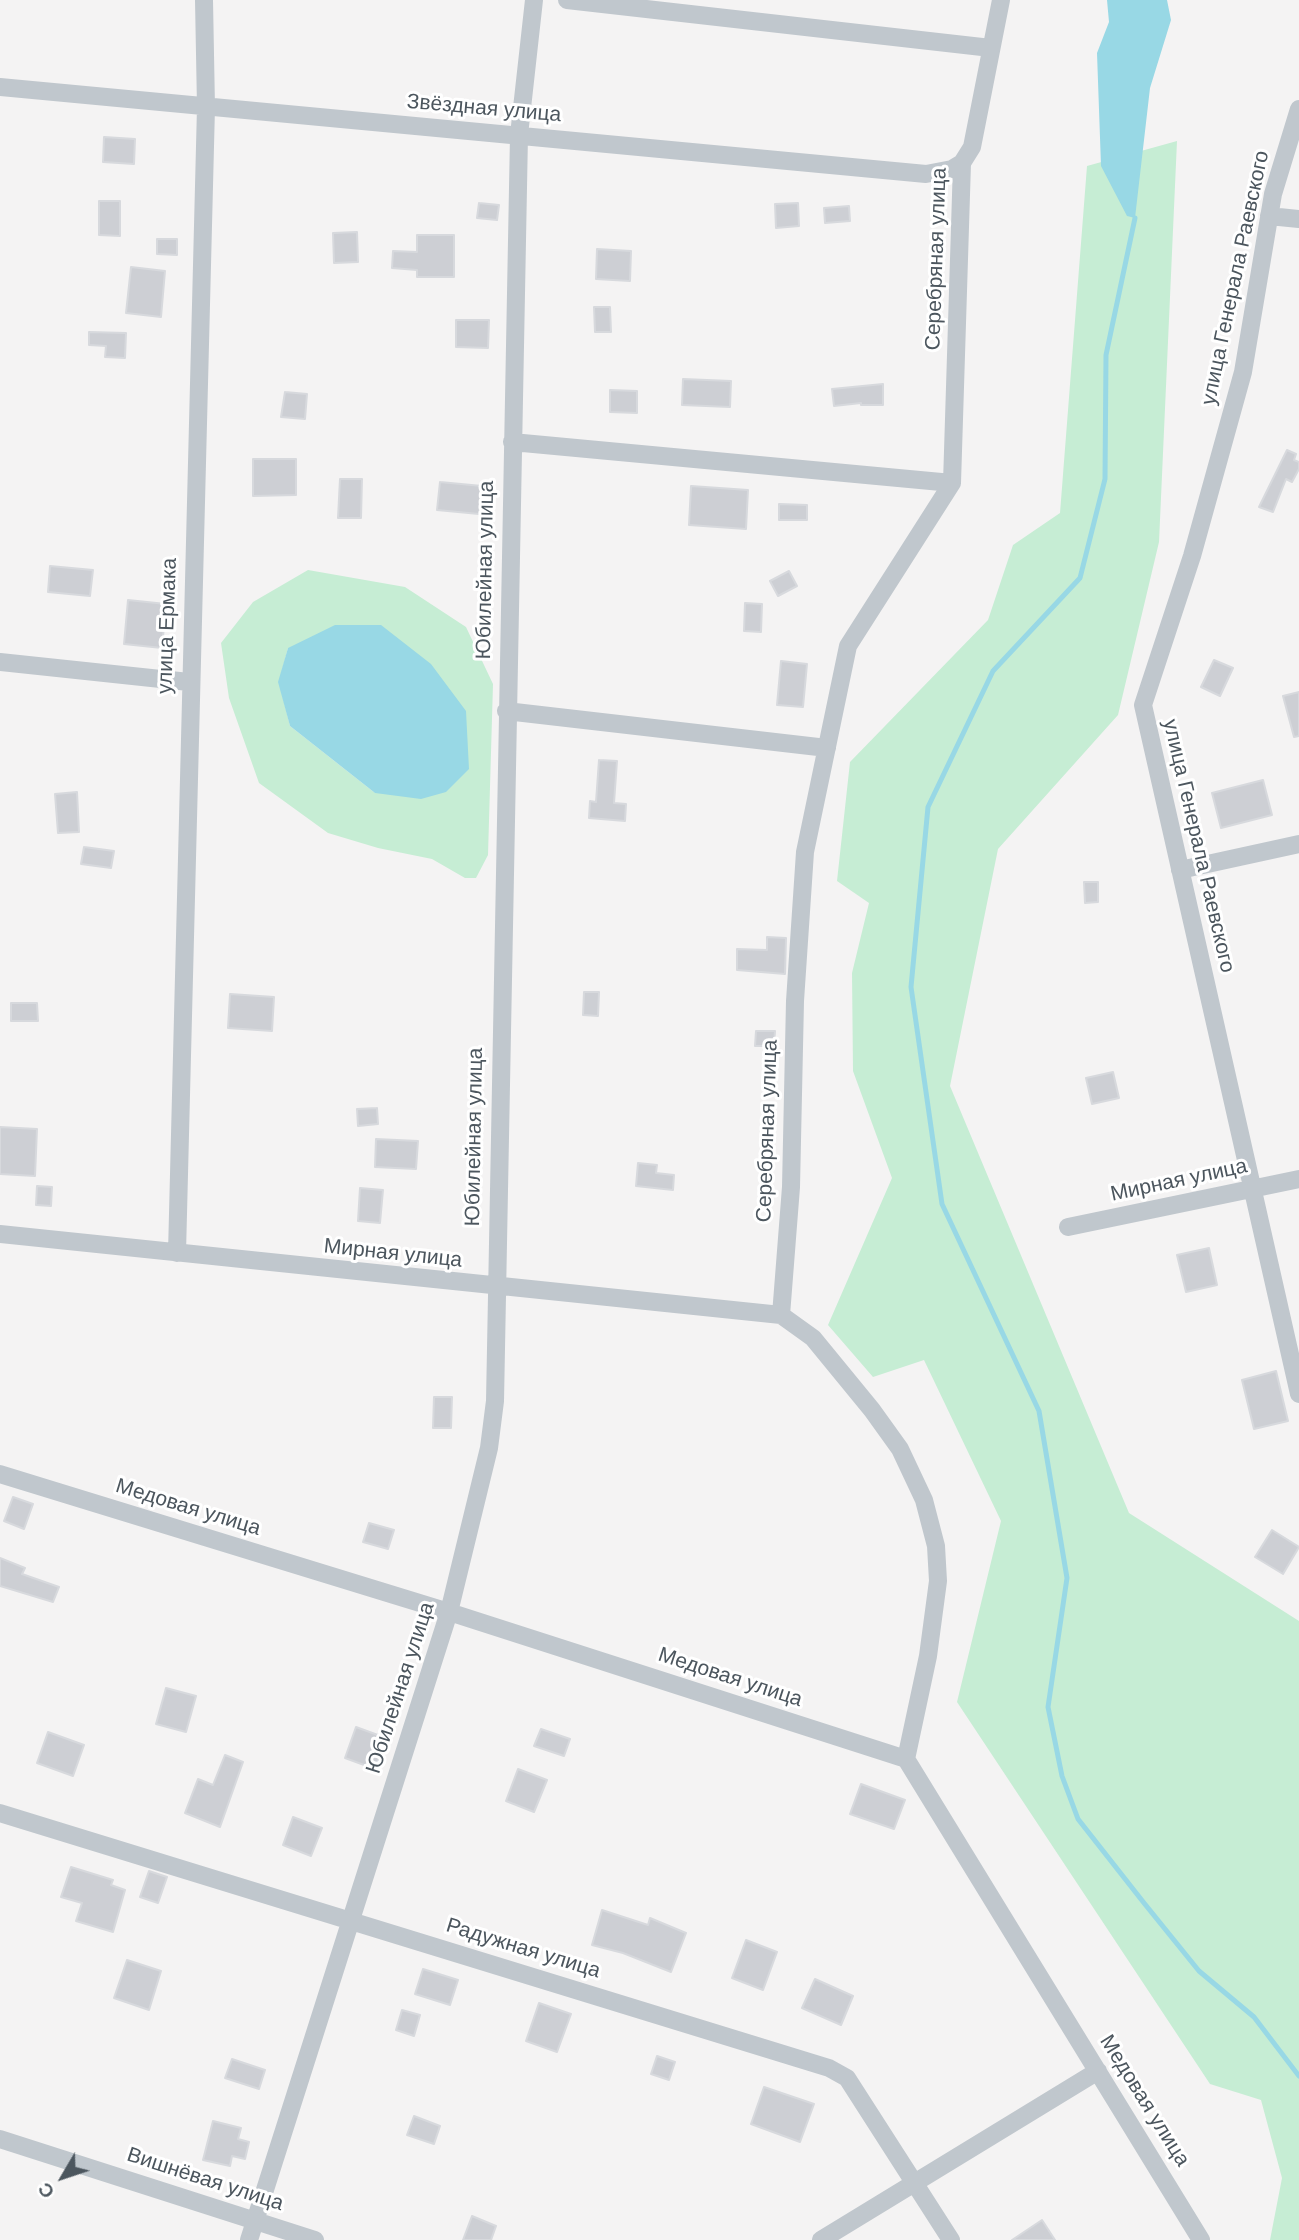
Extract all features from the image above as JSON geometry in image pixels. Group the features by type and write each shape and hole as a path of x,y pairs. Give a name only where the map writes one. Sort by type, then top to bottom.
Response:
{"street":[{"name":"улица Ермака","path":"177,1253 189,681 206,107 204,0"},
{"name":"Юбилейная улица","path":"249,2240 449,1612 489,1448 495,1401 495,1287 519,135 534,0"},
{"path":"567,0 991,48"},
{"name":"Серебряная улица","path":"780,1315 791,1188 796,1001 805,852 848,646 952,483 962,163 972,147 1001,0"},
{"name":"Звёздная улица","path":"0,87 926,174 952,169 962,163"},
{"name":"улица Генерала Раевского","path":"1299,109 1269,216 1242,372 1192,556 1143,705 1299,1394"},
{"path":"1269,216 1299,219"},
{"path":"512,442 952,483"},
{"path":"0,662 189,681"},
{"path":"506,710 827,748"},
{"path":"1180,870 1299,844"},
{"name":"Мирная улица","path":"1068,1227 1299,1179"},
{"name":"Мирная улица","path":"0,1234 780,1315"},
{"path":"780,1315 813,1338 872,1410 900,1449 924,1500 936,1546 938,1581 928,1656 906,1759"},
{"name":"Медовая улица","path":"0,1474 449,1612 906,1759 1201,2240"},
{"name":"Радужная улица","path":"0,1813 829,2068 847,2078 951,2240"},
{"path":"821,2240 1098,2071"},
{"name":"Вишнёвая улица","path":"0,2138 315,2240"}],"green space":[{"path":"1177,141 1159,542 1118,715 998,849 950,1086 1129,1513 1299,1621 1299,2240 1270,2240 1282,2178 1261,2100 1210,2084 957,1702 1001,1521 924,1360 873,1377 828,1325 892,1178 853,1071 852,973 869,903 837,881 850,762 988,620 1013,545 1060,513 1087,166"},
{"path":"308,570 405,587 466,627 493,684 488,855 476,878 465,878 432,859 378,848 328,833 259,783 229,698 221,643 253,602","holes":["288,648 375,793 290,726 279,682"]}],"water":[{"path":"1107,0 1167,0 1171,20 1150,88 1135,218 1127,216 1101,166 1097,53 1109,22"},
{"path":"335,625 381,625 431,664 466,711 469,769 446,792 421,799 375,793 290,726 278,682 288,648"}],"building":[{"path":"104,137 135,139 134,164 103,162"},
{"path":"99,201 120,201 120,236 99,235"},
{"path":"479,203 499,205 497,220 477,218"},
{"path":"798,203 799,226 776,228 775,204"},
{"path":"849,206 850,221 825,223 824,208"},
{"path":"357,232 358,262 334,263 333,233"},
{"path":"417,235 454,235 454,277 417,277 417,270 392,268 393,251 417,252"},
{"path":"157,239 177,239 177,255 157,254"},
{"path":"597,249 631,251 630,281 596,279"},
{"path":"131,267 165,271 161,317 126,313"},
{"path":"594,307 610,307 611,332 595,332"},
{"path":"456,320 489,320 488,348 456,347"},
{"path":"89,332 126,333 125,358 105,357 106,346 89,345"},
{"path":"683,379 731,381 730,407 682,405"},
{"path":"883,384 883,405 861,403 834,406 832,389"},
{"path":"610,390 637,391 637,413 610,412"},
{"path":"285,392 307,394 305,419 281,417"},
{"path":"1287,450 1296,454 1294,460 1299,462 1299,469 1292,482 1286,479 1273,512 1259,507"},
{"path":"253,459 296,459 296,495 253,496"},
{"path":"340,479 362,479 361,518 338,518"},
{"path":"440,482 482,486 479,514 437,510"},
{"path":"691,486 748,490 746,529 689,525"},
{"path":"779,504 807,505 807,520 779,520"},
{"path":"50,566 93,570 90,596 48,592"},
{"path":"789,571 797,586 778,596 770,581"},
{"path":"128,600 166,604 162,648 124,644"},
{"path":"745,603 762,604 761,632 744,631"},
{"path":"1214,660 1233,668 1220,696 1201,687"},
{"path":"781,661 807,664 803,707 777,705"},
{"path":"1299,692 1299,736 1294,737 1283,696"},
{"path":"599,760 617,761 614,803 626,804 625,821 589,818 590,801 596,802"},
{"path":"1263,780 1272,815 1221,828 1212,793"},
{"path":"77,792 79,832 58,833 55,794"},
{"path":"84,847 114,851 111,868 81,864"},
{"path":"1084,882 1098,882 1098,902 1085,903"},
{"path":"767,937 786,938 785,974 737,970 737,949 767,950"},
{"path":"584,992 599,992 598,1016 583,1015"},
{"path":"230,994 274,997 272,1031 228,1028"},
{"path":"11,1003 37,1003 38,1021 11,1021"},
{"path":"756,1031 775,1031 774,1046 755,1046"},
{"path":"1113,1072 1119,1098 1092,1104 1086,1078"},
{"path":"377,1108 378,1124 358,1126 357,1109"},
{"path":"0,1127 37,1129 35,1176 0,1174"},
{"path":"376,1139 418,1141 416,1169 375,1167"},
{"path":"638,1163 657,1165 656,1173 674,1175 673,1190 636,1186"},
{"path":"37,1186 52,1187 51,1206 36,1205"},
{"path":"360,1188 383,1190 380,1223 358,1221"},
{"path":"1209,1248 1217,1285 1186,1292 1177,1255"},
{"path":"1276,1371 1288,1421 1254,1429 1242,1380"},
{"path":"434,1397 452,1397 451,1428 433,1428"},
{"path":"13,1497 33,1504 24,1529 4,1521"},
{"path":"369,1523 394,1530 388,1549 363,1542"},
{"path":"1272,1530 1299,1547 1283,1574 1255,1557"},
{"path":"0,1558 25,1568 22,1574 59,1587 53,1602 0,1586"},
{"path":"166,1688 196,1696 186,1732 156,1724"},
{"path":"356,1727 386,1738 375,1769 345,1758"},
{"path":"541,1729 570,1739 564,1756 534,1746"},
{"path":"48,1732 84,1745 73,1776 37,1763"},
{"path":"225,1755 243,1762 220,1827 185,1813 198,1779 213,1785"},
{"path":"518,1769 547,1780 534,1812 506,1801"},
{"path":"861,1784 905,1800 894,1829 850,1814"},
{"path":"293,1817 322,1828 311,1856 283,1845"},
{"path":"71,1867 113,1880 111,1885 125,1890 113,1932 76,1921 82,1903 61,1897"},
{"path":"149,1871 167,1877 158,1903 140,1897"},
{"path":"602,1910 648,1925 650,1918 686,1933 671,1972 623,1953 592,1945"},
{"path":"746,1940 777,1952 763,1990 732,1978"},
{"path":"127,1960 161,1971 149,2010 114,1998"},
{"path":"423,1969 458,1980 450,2005 415,1994"},
{"path":"815,1979 853,1996 841,2025 802,2008"},
{"path":"539,2003 571,2014 557,2052 526,2041"},
{"path":"402,2010 420,2015 414,2036 396,2030"},
{"path":"657,2056 675,2062 669,2080 651,2074"},
{"path":"232,2059 265,2070 259,2089 225,2078"},
{"path":"764,2087 814,2104 800,2142 751,2124"},
{"path":"414,2116 440,2126 434,2144 407,2135"},
{"path":"213,2121 241,2128 238,2139 249,2142 245,2159 232,2156 230,2166 203,2160"},
{"path":"472,2216 496,2226 491,2240 463,2240"},
{"path":"1042,2220 1055,2240 1012,2240"}],"waterway":[{"path":"1135,218 1106,355 1105,479 1080,578 993,671 928,807 911,987 942,1204 1039,1411 1067,1578 1048,1707 1062,1776 1078,1819 1144,1903 1199,1971 1254,2017 1299,2076"}]}
